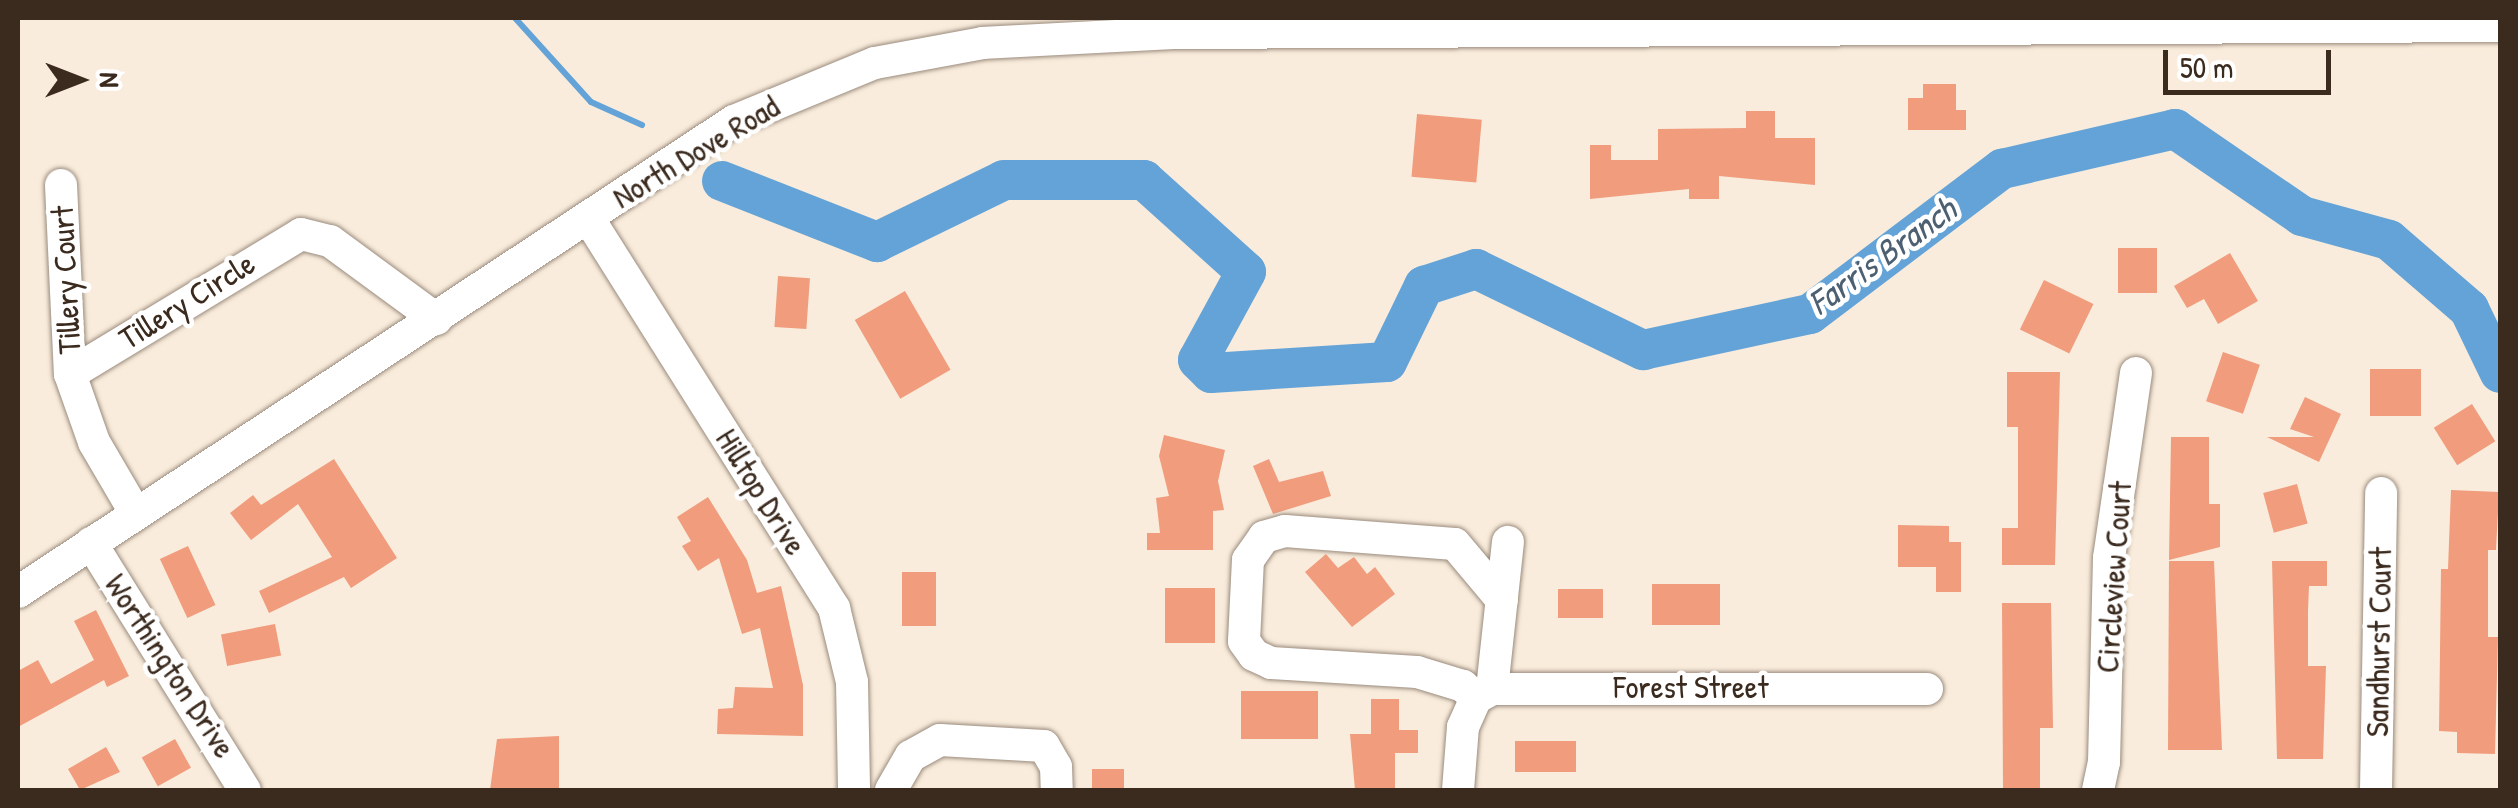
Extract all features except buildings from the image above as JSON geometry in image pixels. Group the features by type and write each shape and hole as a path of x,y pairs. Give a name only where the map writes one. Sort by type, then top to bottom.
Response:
{"street":[{"name":"North Dove Road","path":"18,592 734,121 876,63 984,43 1172,25 2500,26"},
{"name":"Tillery Court","path":"61,185 70,374"},
{"name":"Hilltop Drive","path":"589,219 834,608 852,682 854,790"},
{"name":"Tillery Circle","path":"70,374 301,234 330,241 436,319"},
{"name":"Circleview Court","path":"2097,785 2104,762 2109,558 2136,373"},
{"path":"70,374 94,442 136,514"},
{"name":"Sandhurst Court","path":"2376,790 2382,493"},
{"path":"1478,701 1463,686 1417,672 1271,663 1254,656 1244,642 1248,560 1264,537 1284,531 1454,544 1502,600"},
{"path":"1458,790 1502,600 1508,542"},
{"name":"Worthington Drive","path":"91,543 245,790"},
{"name":"Forest Street","path":"1478,701 1927,689"},
{"path":"891,790 911,756 940,740 1044,746 1056,767 1056,790"}],"waterway":[{"name":"Farris Branch","path":"515,18 591,102 642,125"},
{"name":"Farris Branch","path":"722,181 877,242 1004,180 1144,180 1246,272 1198,360 1211,373 1387,362 1424,286 1476,269 1643,350 1810,314 2002,169 2175,129 2302,216 2389,240 2469,309 2500,373"}]}
